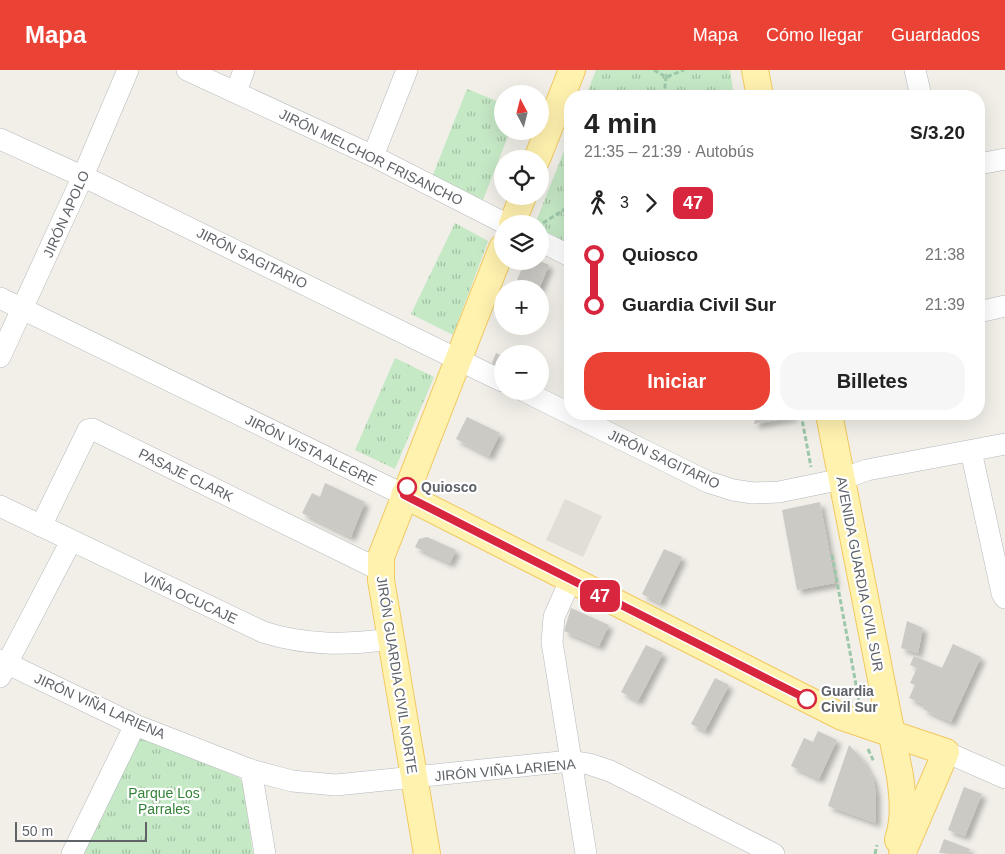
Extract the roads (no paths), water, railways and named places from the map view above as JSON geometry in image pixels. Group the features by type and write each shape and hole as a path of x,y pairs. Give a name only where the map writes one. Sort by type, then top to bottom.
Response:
{"main road":[{"path":"564,90 572,70"},
{"path":"755,70 759,90"},
{"path":"541,150 564,91"},
{"name":"JIRÓN GUARDIA CIVIL NORTE","path":"427,854 380,570 381,557 404,495 460,360 494,269"},
{"name":"AVENIDA GUARDIA CIVIL SUR","path":"830,420 904,803 902,828 887,845"},
{"name":"JIRÓN VISTA ALEGRE","path":"404,495 570,582 842,717 892,735"},
{"path":"892,735 946,752 902,854"}],"street":[{"name":"JIRÓN APOLO","path":"0,357 83,176 128,70"},
{"name":"JIRÓN MELCHOR FRISANCHO","path":"187,70 373,156 494,218"},
{"path":"236,92 244,70"},
{"path":"373,156 407,70"},
{"path":"915,70 920,90"},
{"name":"JIRÓN SAGITARIO","path":"0,139 83,176 494,377"},
{"path":"985,163 1005,159"},
{"path":"549,246 564,253"},
{"name":"JIRÓN VISTA ALEGRE","path":"0,298 404,495"},
{"path":"985,311 1005,306"},
{"name":"JIRÓN SAGITARIO","path":"542,400 564,411"},
{"name":"JIRÓN SAGITARIO","path":"583,420 716,485 752,493 779,492 842,479 867,470 1005,444"},
{"name":"PASAJE CLARK","path":"41,526 90,428 380,570"},
{"path":"972,451 1002,593 1005,598"},
{"name":"VIÑA OCUCAJE","path":"0,506 263,632 285,639 328,644 392,639"},
{"path":"2,667 72,541"},
{"path":"570,582 554,617 552,630 570,761 586,854"},
{"name":"JIRÓN VIÑA LARIENA","path":"2,667 135,724 251,770 292,782 336,785 570,761 589,764 610,771 774,854"},
{"path":"72,854 135,724"},
{"path":"946,752 1005,778"},
{"path":"251,770 265,854"}],"place":[{"name":"Quiosco","path":"407,487"},
{"name":"Guardia Civil Sur","path":"807,699"}],"park label":[{"name":"Parque Los Parrales","path":"164,802"}]}
